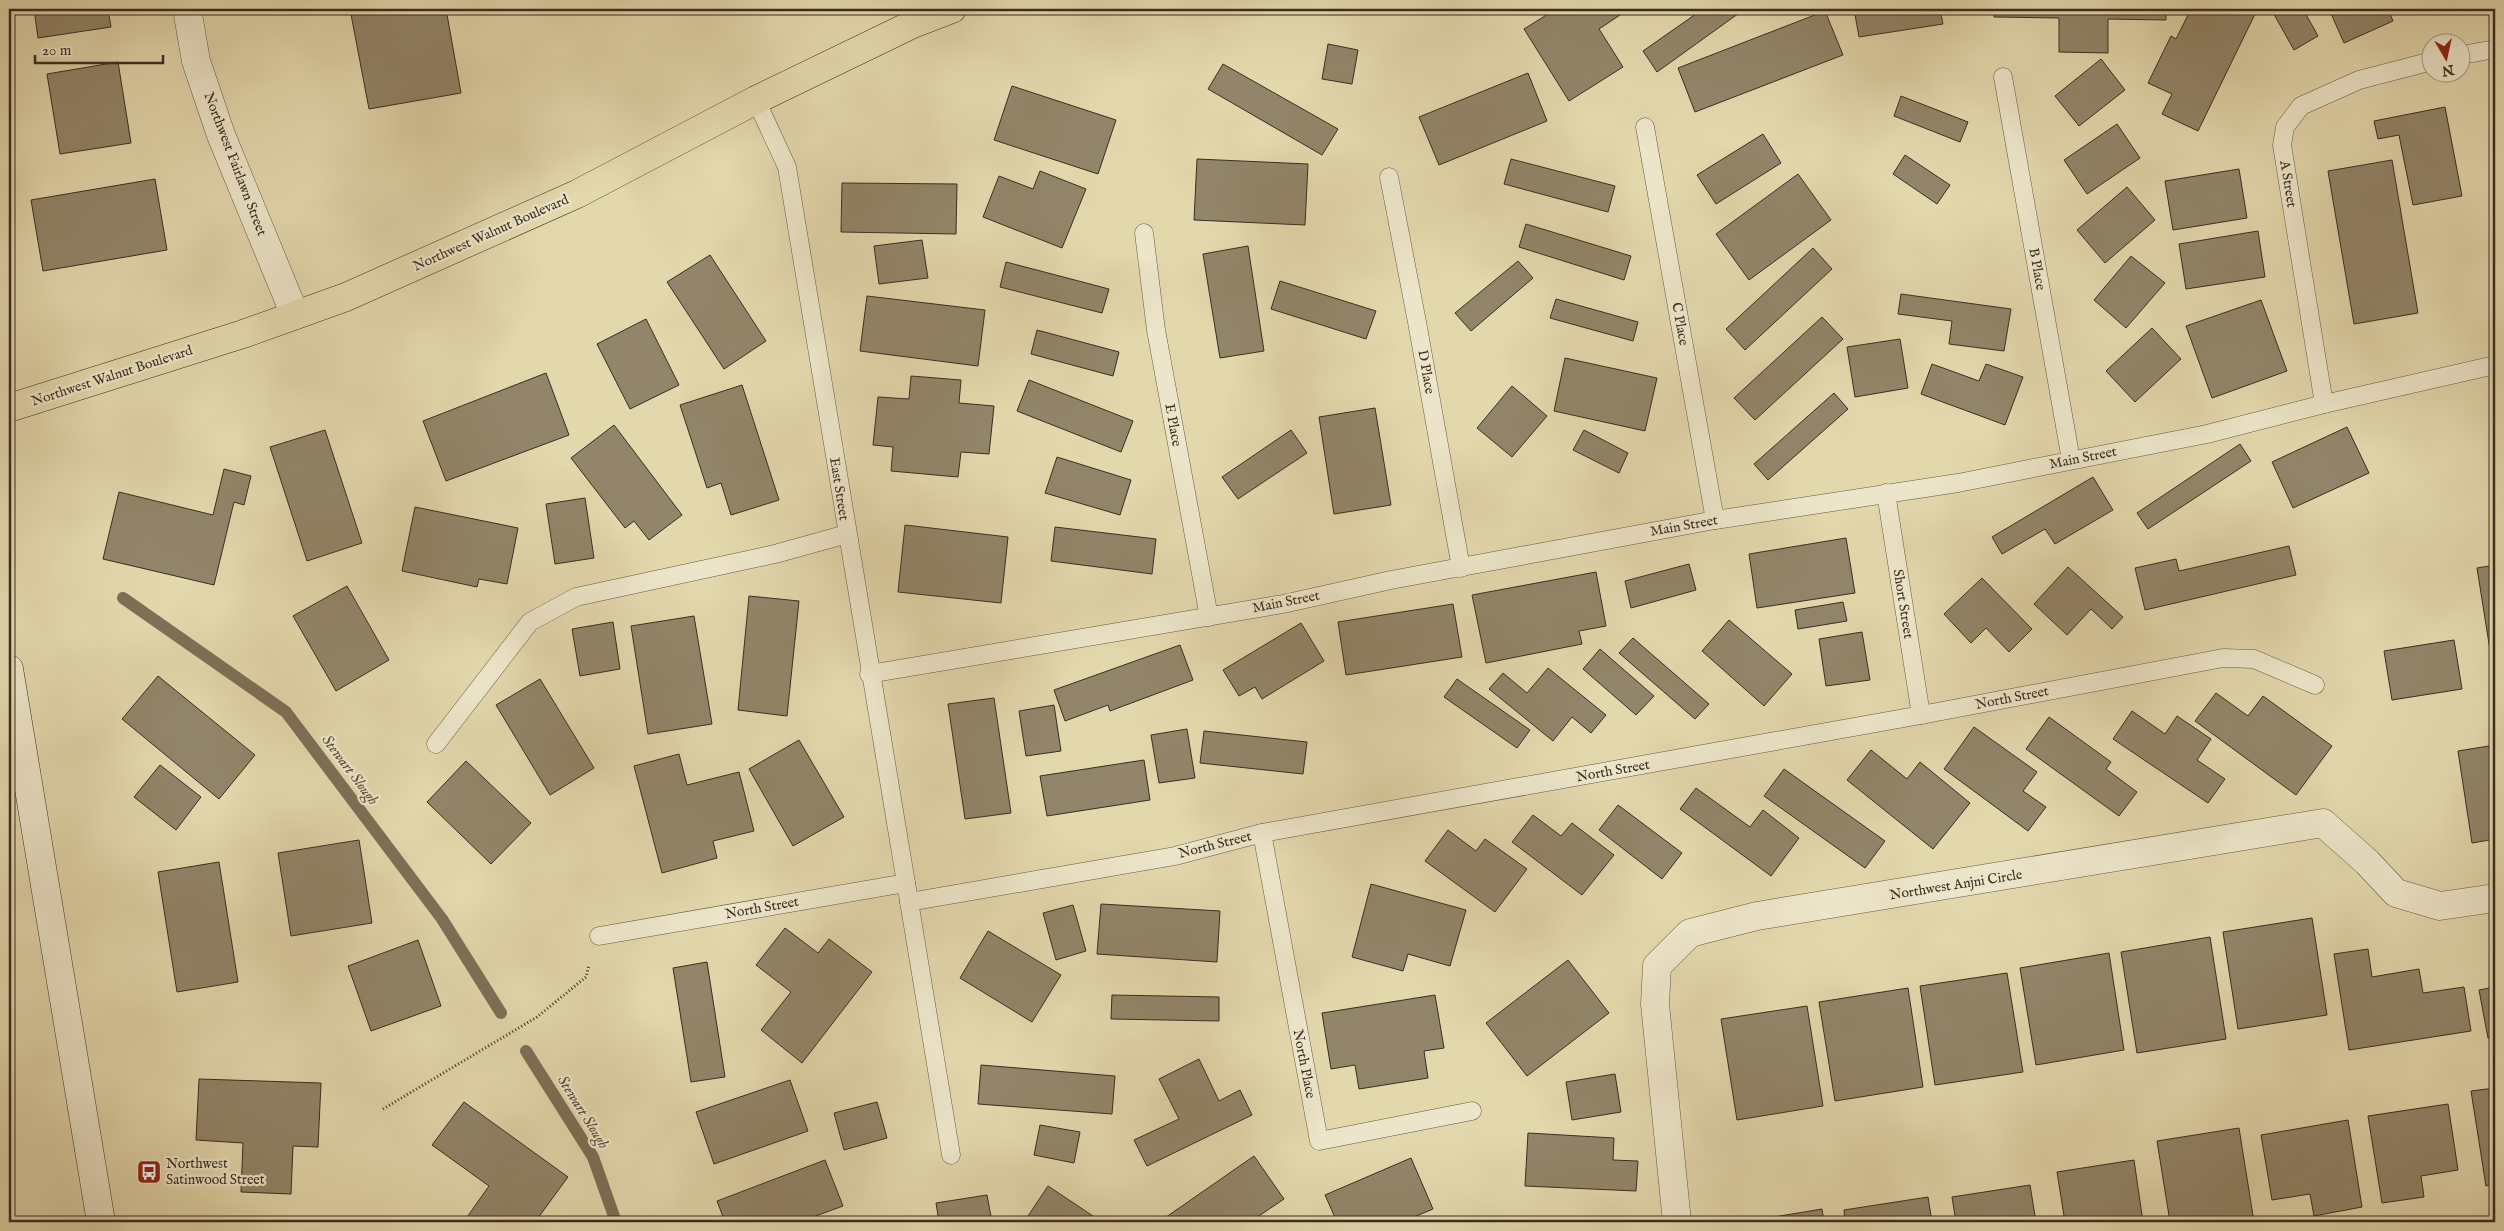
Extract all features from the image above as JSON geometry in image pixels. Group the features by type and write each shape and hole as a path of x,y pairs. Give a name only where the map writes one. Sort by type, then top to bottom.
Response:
{"main road":[{"name":"Northwest Walnut Boulevard","path":"9,408 243,334 346,297 577,194 756,100 913,24 952,9"}],"street":[{"name":"Northwest Fairlawn Street","path":"187,9 196,61 222,135 295,315"},
{"path":"9,669 13,723 101,1222"},
{"name":"Northwest Anjni Circle","path":"1677,1222 1655,1004 1657,966 1690,933 1757,916 2323,823 2367,862 2396,893 2440,906 2495,898"}],"lane":[{"path":"2472,53 2495,49"},
{"name":"A Street","path":"2324,404 2282,145 2285,127 2301,106 2359,80 2422,64"},
{"name":"B Place","path":"2003,77 2071,460"},
{"name":"East Street","path":"756,100 787,168 869,674 906,883"},
{"name":"C Place","path":"1645,127 1715,520"},
{"name":"D Place","path":"1388,177 1417,322 1461,568"},
{"name":"E Place","path":"1144,233 1156,330 1209,617"},
{"name":"Main Street","path":"869,674 1209,617 1715,520 1958,482 2207,434 2324,404 2495,365"},
{"name":"Short Street","path":"1886,493 1921,715"},
{"path":"436,744 530,622 576,597 775,554 847,534"},
{"name":"North Street","path":"908,902 1175,856 1262,834 1921,715 2223,658 2254,659 2315,685"},
{"name":"North Place","path":"1262,834 1319,1141 1472,1111"},
{"path":"906,883 951,1155"},
{"name":"North Street","path":"599,936 906,883"}],"path":[{"path":"383,1109 537,1017 586,976 599,936"}],"building":[{"path":"34,9 108,9 111,27 38,38"},
{"path":"350,9 446,9 461,93 369,109"},
{"path":"1556,9 1629,9 1599,29 1623,67 1569,101 1524,29"},
{"path":"1703,9 1740,9 1742,11 1657,72 1643,51"},
{"path":"1854,9 1940,9 1943,24 1859,37"},
{"path":"1994,9 2166,9 2166,20 2108,19 2108,53 2059,52 2059,18 1994,17"},
{"path":"2191,9 2257,10 2198,131 2162,114 2172,94 2148,83 2171,36 2176,39"},
{"path":"2271,9 2303,9 2318,36 2294,50"},
{"path":"2329,9 2388,9 2393,21 2344,43"},
{"path":"1825,11 1843,55 1695,112 1678,68"},
{"path":"1328,44 1358,50 1352,84 1322,79"},
{"path":"2101,59 2125,90 2079,126 2055,96"},
{"path":"118,62 131,143 60,154 47,74"},
{"path":"1223,64 1338,129 1322,155 1208,89"},
{"path":"1528,73 1547,121 1439,165 1419,117"},
{"path":"1012,86 1116,120 1098,174 994,140"},
{"path":"1901,96 1968,122 1960,142 1894,116"},
{"path":"2445,107 2462,196 2413,205 2399,135 2378,139 2374,121"},
{"path":"2117,124 2140,158 2087,194 2064,160"},
{"path":"1763,134 1781,163 1716,204 1697,175"},
{"path":"1905,155 1950,185 1937,204 1893,174"},
{"path":"1197,159 1308,164 1305,225 1194,220"},
{"path":"1511,159 1615,186 1608,212 1504,184"},
{"path":"2392,160 2418,313 2354,324 2328,171"},
{"path":"2239,169 2247,218 2173,230 2165,181"},
{"path":"1040,171 1086,189 1062,248 983,217 999,176 1033,189"},
{"path":"1798,174 1831,220 1749,280 1716,234"},
{"path":"155,179 167,250 43,271 31,200"},
{"path":"842,183 957,184 956,234 841,232"},
{"path":"2127,187 2155,220 2105,263 2077,230"},
{"path":"1526,224 1631,256 1624,280 1519,247"},
{"path":"2258,231 2265,277 2186,289 2179,244"},
{"path":"922,240 928,278 879,284 874,246"},
{"path":"1248,246 1264,351 1220,358 1203,254"},
{"path":"1813,248 1832,269 1745,350 1726,329"},
{"path":"710,255 766,341 724,369 667,282"},
{"path":"2131,256 2165,283 2126,328 2094,300"},
{"path":"1518,261 1533,278 1471,331 1455,313"},
{"path":"1006,262 1109,289 1102,313 1000,287"},
{"path":"1280,281 1376,311 1366,339 1271,309"},
{"path":"1901,294 2011,309 2004,351 1949,344 1952,321 1898,314"},
{"path":"867,296 985,310 978,366 860,351"},
{"path":"1556,299 1638,322 1633,341 1550,318"},
{"path":"2261,300 2287,371 2212,398 2186,326"},
{"path":"1822,317 1843,339 1755,420 1734,398"},
{"path":"646,319 679,385 630,409 597,344"},
{"path":"2152,328 2181,359 2135,402 2106,371"},
{"path":"1037,330 1119,352 1113,376 1031,354"},
{"path":"1900,339 1908,388 1855,397 1847,347"},
{"path":"1565,358 1657,378 1645,431 1554,411"},
{"path":"1932,364 1979,381 1986,364 2023,377 2005,425 1921,394"},
{"path":"546,373 569,435 446,481 423,421"},
{"path":"911,376 961,380 959,403 994,406 989,454 961,452 958,477 891,471 893,447 873,445 878,397 909,399"},
{"path":"1029,380 1133,421 1121,452 1017,411"},
{"path":"742,385 779,500 731,515 721,483 707,488 680,405"},
{"path":"1512,386 1547,416 1512,457 1477,428"},
{"path":"1834,393 1848,409 1768,480 1754,464"},
{"path":"1375,408 1391,505 1334,514 1319,417"},
{"path":"614,425 682,515 649,540 634,521 625,528 571,458"},
{"path":"2347,427 2369,473 2293,508 2272,462"},
{"path":"325,430 362,543 307,561 270,447"},
{"path":"1291,430 1307,453 1238,499 1222,477"},
{"path":"1584,430 1628,453 1619,473 1573,450"},
{"path":"2240,444 2251,461 2148,529 2137,513"},
{"path":"1057,457 1131,480 1120,515 1045,493"},
{"path":"224,469 251,476 244,505 234,502 214,585 103,559 119,492 213,515"},
{"path":"2093,477 2113,510 2055,544 2045,529 2002,554 1992,537"},
{"path":"585,498 594,558 555,564 546,504"},
{"path":"415,507 518,528 507,584 479,579 477,587 402,571"},
{"path":"905,525 1008,537 1001,603 898,592"},
{"path":"1055,527 1156,539 1152,574 1051,561"},
{"path":"1846,538 1855,593 1757,608 1749,554"},
{"path":"2289,546 2296,575 2145,610 2135,568 2176,559 2179,571"},
{"path":"1689,564 1696,590 1631,608 1625,581"},
{"path":"2495,565 2495,675 2494,675 2477,568"},
{"path":"2068,567 2123,617 2112,629 2091,609 2067,635 2034,604"},
{"path":"1596,572 1606,626 1579,631 1582,644 1486,663 1472,595"},
{"path":"1982,578 2032,629 2009,652 1986,628 1971,643 1944,614"},
{"path":"347,586 389,660 336,691 293,616"},
{"path":"749,596 799,601 787,716 738,710"},
{"path":"1843,602 1847,621 1798,629 1795,610"},
{"path":"1453,604 1462,657 1346,675 1338,622"},
{"path":"694,616 712,724 648,734 631,626"},
{"path":"1729,620 1792,674 1764,706 1702,651"},
{"path":"613,622 620,669 580,676 572,629"},
{"path":"1301,623 1324,661 1262,699 1255,687 1239,696 1223,670"},
{"path":"1862,632 1870,680 1826,686 1819,639"},
{"path":"1633,638 1709,704 1695,719 1619,653"},
{"path":"2454,640 2462,689 2392,700 2384,651"},
{"path":"1180,645 1193,680 1110,711 1108,705 1065,721 1054,690"},
{"path":"1600,649 1654,696 1636,715 1583,669"},
{"path":"1548,668 1606,715 1591,733 1572,717 1553,741 1489,689 1503,673 1527,693"},
{"path":"158,676 255,755 219,799 122,719"},
{"path":"540,679 594,768 550,795 496,705"},
{"path":"1457,679 1530,730 1517,748 1444,697"},
{"path":"2216,693 2248,716 2263,696 2332,746 2296,795 2195,721"},
{"path":"994,698 1011,813 965,819 948,704"},
{"path":"1054,705 1061,751 1026,756 1019,711"},
{"path":"2132,711 2165,734 2177,716 2211,739 2197,760 2225,779 2208,803 2113,739"},
{"path":"2049,717 2111,762 2106,769 2137,792 2119,816 2026,749"},
{"path":"1974,727 2037,772 2023,791 2046,807 2028,831 1944,769"},
{"path":"1187,729 1195,778 1159,783 1151,735"},
{"path":"1204,731 1307,742 1303,774 1200,763"},
{"path":"799,740 844,817 793,846 749,769"},
{"path":"2495,745 2495,839 2472,843 2458,751"},
{"path":"1871,750 1907,779 1920,762 1970,803 1933,849 1847,780"},
{"path":"679,754 687,785 739,772 754,831 713,841 717,858 662,873 634,766"},
{"path":"1144,760 1150,800 1047,816 1040,776"},
{"path":"466,761 531,823 491,864 427,802"},
{"path":"160,765 201,797 176,830 134,797"},
{"path":"1784,769 1885,841 1865,868 1764,796"},
{"path":"1696,788 1750,827 1763,810 1799,838 1771,876 1680,809"},
{"path":"1618,805 1682,853 1662,879 1599,830"},
{"path":"1533,815 1561,836 1572,823 1614,855 1582,895 1512,842"},
{"path":"1448,830 1476,851 1485,839 1527,869 1495,912 1425,861"},
{"path":"359,840 372,923 291,936 278,853"},
{"path":"219,862 238,982 177,992 158,872"},
{"path":"1371,884 1466,910 1450,966 1408,954 1403,971 1352,957"},
{"path":"1101,904 1220,911 1217,962 1097,954"},
{"path":"1073,905 1086,951 1056,960 1043,913"},
{"path":"2312,918 2327,1015 2238,1029 2223,932"},
{"path":"785,928 818,953 829,939 872,972 802,1063 761,1030 791,992 756,965"},
{"path":"988,931 1061,975 1032,1022 960,978"},
{"path":"2210,937 2226,1039 2137,1053 2121,952"},
{"path":"418,940 441,1006 371,1031 348,966"},
{"path":"2368,949 2372,977 2419,969 2423,993 2464,987 2471,1031 2349,1050 2334,954"},
{"path":"2109,953 2124,1050 2036,1065 2020,968"},
{"path":"1568,960 1609,1013 1527,1076 1486,1023"},
{"path":"707,962 725,1077 691,1082 673,968"},
{"path":"2007,973 2023,1072 1935,1085 1920,986"},
{"path":"2495,987 2495,1037 2488,1038 2479,990"},
{"path":"1908,988 1923,1087 1835,1101 1819,1002"},
{"path":"1112,995 1219,997 1219,1021 1111,1019"},
{"path":"1435,995 1444,1048 1424,1051 1428,1078 1359,1089 1355,1065 1331,1069 1322,1013"},
{"path":"1807,1006 1823,1106 1737,1120 1721,1019"},
{"path":"1199,1059 1219,1101 1240,1090 1252,1115 1147,1166 1134,1140 1179,1119 1159,1079"},
{"path":"981,1065 1115,1076 1112,1114 978,1104"},
{"path":"1615,1074 1621,1112 1572,1120 1566,1082"},
{"path":"199,1079 321,1083 318,1147 293,1146 291,1194 241,1192 243,1143 196,1140"},
{"path":"790,1080 808,1131 714,1164 696,1112"},
{"path":"2495,1088 2495,1184 2486,1186 2471,1091"},
{"path":"464,1102 568,1177 535,1222 467,1222 465,1220 489,1186 432,1145"},
{"path":"877,1102 887,1138 844,1150 834,1113"},
{"path":"2448,1104 2458,1170 2421,1176 2424,1197 2382,1203 2368,1116"},
{"path":"2348,1120 2362,1207 2314,1216 2310,1194 2272,1200 2261,1135"},
{"path":"1040,1125 1080,1132 1074,1163 1034,1155"},
{"path":"2239,1128 2254,1222 2170,1222 2157,1141"},
{"path":"1528,1133 1614,1138 1613,1160 1638,1161 1636,1191 1525,1186"},
{"path":"1254,1156 1284,1199 1250,1222 1159,1222"},
{"path":"1411,1158 1433,1209 1402,1222 1337,1222 1325,1195"},
{"path":"825,1160 843,1206 799,1222 725,1222 717,1201"},
{"path":"2134,1160 2143,1222 2065,1222 2057,1172"},
{"path":"2030,1185 2036,1222 1956,1222 1952,1197"},
{"path":"1048,1186 1102,1222 1024,1222"},
{"path":"987,1195 992,1222 939,1222 936,1203"},
{"path":"1928,1197 1932,1222 1845,1222 1844,1210"},
{"path":"1822,1209 1824,1222 1744,1222"},
{"path":"337,1217 338,1222 309,1222"}],"waterway":[{"name":"Stewart Slough","path":"123,598 286,712 442,919 501,1013"},
{"name":"Stewart Slough","path":"526,1051 593,1157 616,1222"}],"place":[{"name":"Northwest Satinwood Street","path":"149,1172"}]}
